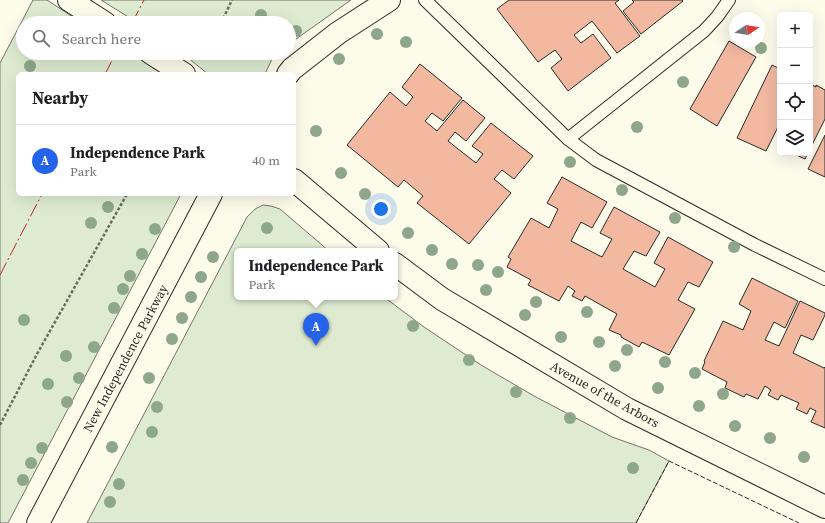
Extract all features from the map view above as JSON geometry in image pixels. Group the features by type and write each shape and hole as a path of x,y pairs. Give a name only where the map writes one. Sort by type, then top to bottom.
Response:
{"street":[{"path":"69,0 94,16"},
{"path":"290,72 338,33 389,0"},
{"path":"162,60 181,72"},
{"path":"296,182 374,248"},
{"name":"New Independence Parkway","path":"38,523 210,196"},
{"name":"Avenue of the Arbors","path":"398,266 442,299 627,409 825,506"}],"lane":[{"path":"426,0 568,139 596,160 755,245 825,279"},
{"path":"568,139 704,31 717,17 728,0"}],"path":[{"path":"224,16 232,0"},
{"path":"0,425 37,354 126,196"}],"green space":[{"path":"33,0 47,0 71,16 25,16"},
{"path":"101,0 351,0 296,39 296,16 127,16"},
{"path":"16,32 16,60 141,60 160,72 16,72 16,196 180,196 8,523 0,523 0,63"},
{"path":"191,60 272,60 266,72 206,72"},
{"path":"263,205 280,209 326,248 234,248 234,300 388,300 424,327 481,365 534,396 612,437 649,450 669,461 636,523 87,523 247,217 255,209"}],"building":[{"path":"509,0 619,0 615,3 640,36 617,53 592,21 574,35 581,43 593,34 611,58 568,91 551,68 562,59 555,50 538,62 497,9"},
{"path":"632,0 683,1 641,34 623,11 634,2"},
{"path":"729,41 729,48 741,48 756,57 717,126 690,109"},
{"path":"420,64 462,98 443,121 432,113 425,121 437,131 463,100 485,118 466,141 455,132 448,141 476,163 483,154 472,146 491,123 533,156 514,179 502,170 494,179 511,193 469,244 417,203 423,196 404,180 398,187 347,145 390,92 406,106 413,97 402,87"},
{"path":"772,65 777,68 777,129 766,151 737,138"},
{"path":"816,85 825,90 825,119 813,143 813,86 816,87"},
{"path":"825,135 825,177 808,169"},
{"path":"798,156 806,156 805,159"},
{"path":"562,177 607,202 592,228 581,222 571,241 602,257 612,239 600,233 614,207 660,232 646,256 634,251 623,269 655,287 665,269 654,263 668,237 713,262 699,287 688,282 678,300 695,309 669,355 642,342 639,347 621,337 621,335 609,330 617,314 585,296 582,301 572,296 575,291 568,286 559,301 528,285 531,280 507,267 511,259 508,257 531,218 549,228 558,209 547,203"},
{"path":"752,278 798,301 785,328 774,322 765,340 779,346 800,301 825,313 813,340 801,335 793,353 824,368 825,367 825,428 811,422 816,411 810,408 807,414 796,409 799,403 781,395 778,400 768,395 771,390 765,386 758,399 746,394 744,397 725,388 727,382 702,369 705,362 704,361 723,321 743,330 751,311 739,304"}],"fence":[{"path":"636,523 669,461 799,523"}],"power":[{"path":"136,16 144,0"},
{"path":"106,72 112,60"},
{"path":"0,275 41,196"}],"place":[{"name":"Independence Park","path":"316,346"}]}
